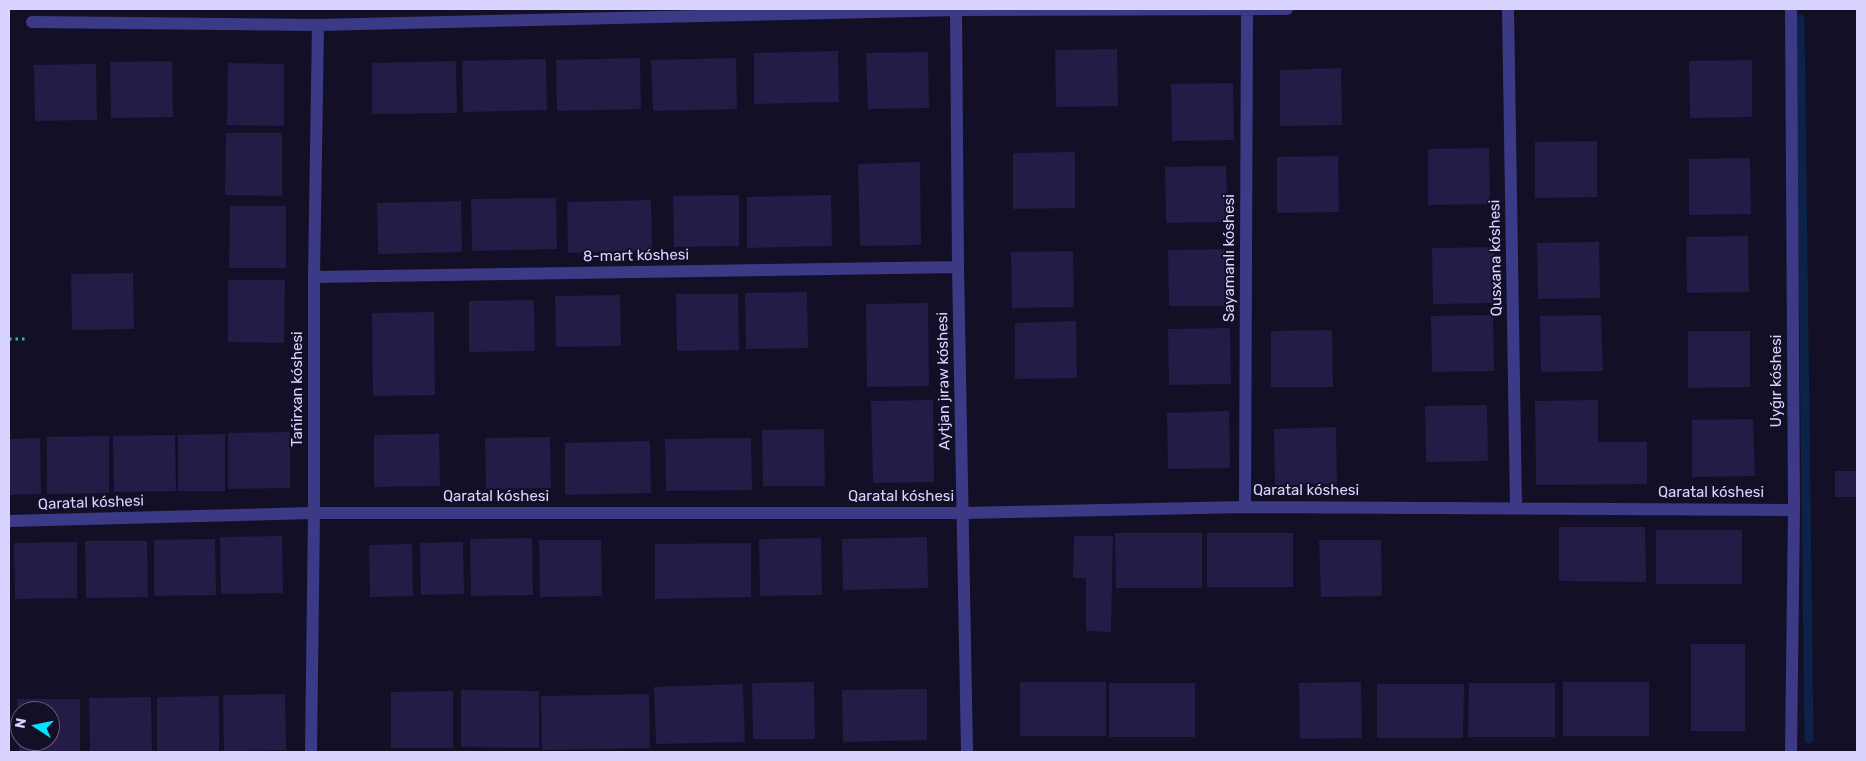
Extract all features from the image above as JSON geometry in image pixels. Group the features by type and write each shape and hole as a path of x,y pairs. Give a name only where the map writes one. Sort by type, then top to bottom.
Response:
{"street":[{"path":"32,22 318,25 956,9 1287,9"},
{"name":"Aytjan jıraw kóshesi","path":"956,9 958,266 968,752"},
{"name":"Sayamanlı kóshesi","path":"1245,507 1247,9"},
{"name":"Qusxana kóshesi","path":"1508,9 1516,508"},
{"name":"Uyǵır kóshesi","path":"1791,9 1794,510 1791,752"},
{"name":"Tańirxan kóshesi","path":"311,752 314,277 318,25"},
{"name":"8-mart kóshesi","path":"314,277 958,266"},
{"name":"Qaratal kóshesi","path":"9,521 314,514 963,513 1245,507 1794,510"}],"path":[{"path":"9,339 25,339"}],"building":[{"path":"1117,49 1118,106 1056,107 1055,50"},
{"path":"838,51 839,102 754,104 754,53"},
{"path":"928,52 929,108 868,109 866,53"},
{"path":"640,58 641,109 557,111 556,60"},
{"path":"736,58 737,109 653,111 651,60"},
{"path":"546,59 547,110 463,112 462,61"},
{"path":"1752,60 1752,117 1690,118 1689,61"},
{"path":"172,61 173,117 111,118 110,62"},
{"path":"456,61 457,113 372,114 372,63"},
{"path":"228,63 284,64 284,126 227,125"},
{"path":"96,64 97,120 35,121 34,65"},
{"path":"1341,68 1342,125 1280,126 1280,70"},
{"path":"1233,83 1234,140 1172,141 1171,84"},
{"path":"226,133 282,133 282,196 225,195"},
{"path":"1597,141 1597,197 1535,198 1535,142"},
{"path":"1489,148 1490,204 1428,205 1428,149"},
{"path":"1075,152 1075,208 1013,209 1013,153"},
{"path":"1338,156 1339,212 1277,213 1277,157"},
{"path":"1750,158 1751,214 1689,215 1689,159"},
{"path":"920,162 921,245 860,246 858,164"},
{"path":"1226,166 1228,222 1166,223 1165,167"},
{"path":"739,195 739,246 674,247 673,196"},
{"path":"831,195 832,246 747,248 747,197"},
{"path":"556,198 557,249 472,251 471,199"},
{"path":"651,200 652,251 568,253 567,202"},
{"path":"461,201 462,252 378,254 377,203"},
{"path":"230,206 286,206 286,268 229,268"},
{"path":"1748,236 1749,292 1687,293 1686,237"},
{"path":"1599,242 1600,298 1538,299 1537,243"},
{"path":"1494,247 1495,303 1433,304 1432,248"},
{"path":"1230,249 1231,306 1169,306 1168,250"},
{"path":"1073,251 1074,307 1012,308 1011,252"},
{"path":"133,273 134,329 72,330 71,274"},
{"path":"228,280 285,280 284,343 228,342"},
{"path":"807,292 808,348 746,349 745,293"},
{"path":"676,294 738,294 739,350 677,351"},
{"path":"620,295 621,346 556,347 555,296"},
{"path":"534,300 535,351 469,352 469,301"},
{"path":"928,303 929,386 867,387 866,304"},
{"path":"434,312 435,395 373,396 372,313"},
{"path":"1493,315 1494,371 1432,372 1431,316"},
{"path":"1601,315 1603,371 1541,372 1540,316"},
{"path":"1076,321 1077,378 1015,379 1015,323"},
{"path":"1230,328 1231,384 1169,385 1168,329"},
{"path":"1332,330 1333,387 1271,387 1271,331"},
{"path":"1688,331 1750,331 1750,387 1688,388"},
{"path":"933,400 934,482 873,483 871,401"},
{"path":"1598,400 1598,442 1647,442 1647,484 1536,485 1535,401"},
{"path":"1487,405 1488,461 1426,462 1425,406"},
{"path":"1229,411 1230,468 1168,469 1167,413"},
{"path":"1753,419 1755,476 1692,477 1692,420"},
{"path":"1336,427 1337,484 1275,485 1274,429"},
{"path":"824,429 825,486 763,486 762,430"},
{"path":"290,432 290,488 228,489 228,433"},
{"path":"225,434 225,491 178,491 178,435"},
{"path":"439,434 440,486 374,487 374,435"},
{"path":"175,435 176,491 114,492 113,436"},
{"path":"109,436 109,493 47,494 47,437"},
{"path":"550,437 551,488 486,489 485,438"},
{"path":"40,438 41,494 9,495 9,439"},
{"path":"751,438 752,490 666,491 665,439"},
{"path":"650,441 651,493 565,495 565,443"},
{"path":"1835,471 1857,471 1857,497 1835,497"},
{"path":"1559,527 1645,527 1646,582 1559,581"},
{"path":"1656,530 1742,530 1742,584 1656,584"},
{"path":"1115,533 1202,533 1202,588 1116,588"},
{"path":"1207,533 1293,533 1293,587 1207,587"},
{"path":"282,536 283,593 221,594 220,537"},
{"path":"1074,536 1113,536 1111,632 1086,631 1086,578 1073,578"},
{"path":"927,537 928,588 843,590 842,539"},
{"path":"532,538 533,595 471,596 470,539"},
{"path":"821,538 822,595 760,596 759,539"},
{"path":"215,539 216,595 154,596 154,540"},
{"path":"539,540 601,540 602,596 540,597"},
{"path":"1319,540 1381,540 1382,596 1321,597"},
{"path":"85,541 147,541 148,597 86,598"},
{"path":"77,542 77,598 15,599 14,543"},
{"path":"463,542 464,594 421,595 420,543"},
{"path":"751,543 751,597 655,599 655,544"},
{"path":"412,544 413,596 370,597 369,545"},
{"path":"1691,644 1745,644 1745,731 1691,731"},
{"path":"814,682 815,739 753,739 752,683"},
{"path":"1020,682 1106,682 1106,736 1020,736"},
{"path":"1361,682 1362,738 1300,739 1299,683"},
{"path":"1563,682 1649,682 1649,736 1563,736"},
{"path":"1109,683 1195,683 1195,737 1109,737"},
{"path":"1469,683 1555,683 1555,737 1468,737"},
{"path":"743,684 745,742 656,744 654,687"},
{"path":"1377,684 1464,684 1463,738 1377,738"},
{"path":"927,689 927,740 843,742 842,690"},
{"path":"461,690 539,691 539,748 461,747"},
{"path":"453,691 453,748 391,748 391,692"},
{"path":"285,694 286,750 224,751 223,695"},
{"path":"649,694 650,748 542,750 541,696"},
{"path":"219,696 219,752 157,752 157,697"},
{"path":"151,697 152,752 90,752 89,698"},
{"path":"17,699 80,699 80,752 19,752 60,751 60,701 17,701"}],"waterway":[{"path":"1800,19 1809,739"}]}
